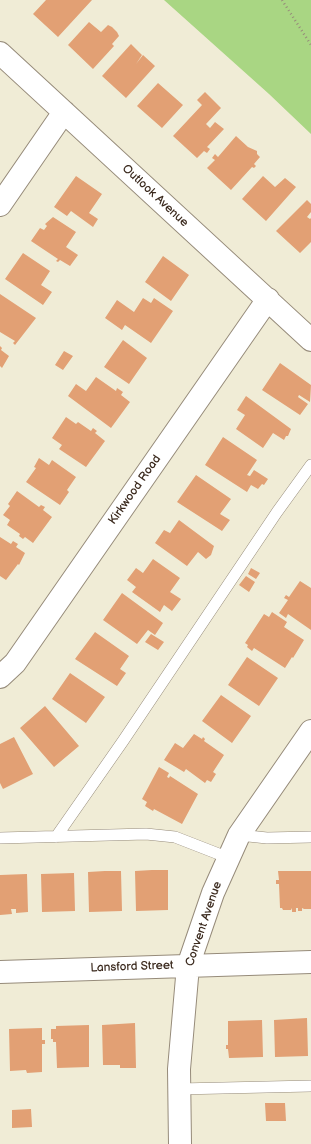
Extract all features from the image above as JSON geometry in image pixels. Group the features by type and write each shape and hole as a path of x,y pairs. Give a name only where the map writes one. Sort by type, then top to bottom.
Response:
{"street":[{"name":"Outlook Avenue","path":"0,53 311,340"},
{"path":"0,205 64,112"},
{"name":"Kirkwood Road","path":"0,677 15,663 268,300"},
{"name":"Convent Avenue","path":"180,1144 179,1069 188,966 213,893 238,835 311,731"},
{"name":"Lansford Street","path":"0,972 311,962"}],"lane":[{"path":"56,837 123,741 277,512 311,465"},
{"path":"0,838 146,834 174,837 229,858"},
{"path":"238,835 267,838 311,837"},
{"path":"179,1089 311,1086"}],"path":[{"path":"282,0 311,45"}],"green space":[{"path":"164,0 311,0 311,134 269,94"}],"building":[{"path":"46,0 92,0 58,37 33,14"},
{"path":"89,22 101,32 108,25 117,32 119,36 112,44 114,46 93,69 68,45"},
{"path":"131,44 142,55 136,64 143,55 155,66 126,98 102,76"},
{"path":"158,83 183,105 162,128 137,106"},
{"path":"205,92 221,108 206,124 210,128 215,122 224,129 207,147 210,149 207,153 204,151 197,158 173,136 202,105 197,100"},
{"path":"236,136 248,147 257,151 257,154 260,157 254,164 256,166 254,168 252,167 231,190 207,168 215,160 212,158 215,154 218,157"},
{"path":"76,176 102,194 89,213 98,219 93,227 71,211 67,216 54,207"},
{"path":"263,176 275,187 285,178 296,187 266,221 242,199"},
{"path":"307,200 311,204 311,212 307,217 310,219 311,218 311,242 300,253 276,231"},
{"path":"53,217 76,232 66,247 78,255 70,266 60,260 58,262 56,261 58,259 31,241 40,228 44,230 47,226 45,224"},
{"path":"23,253 50,271 41,285 52,292 43,305 5,279"},
{"path":"163,256 189,275 171,301 145,282"},
{"path":"0,294 36,318 15,345 13,343 15,341 0,332"},
{"path":"143,298 151,303 154,298 173,311 151,343 125,325 122,330 105,318 117,300 134,312"},
{"path":"123,340 147,358 129,384 104,367"},
{"path":"0,346 2,348 1,350 9,356 2,368 0,366"},
{"path":"64,351 73,356 63,370 55,365"},
{"path":"280,363 311,385 310,402 299,395 298,397 308,404 300,415 262,390"},
{"path":"96,377 116,391 117,388 123,392 121,395 130,402 111,428 68,396 76,384 86,391"},
{"path":"246,396 291,429 288,436 286,436 284,440 273,433 263,448 236,429 245,415 237,410"},
{"path":"66,417 76,424 78,422 91,431 93,428 97,431 95,433 105,441 86,467 59,449 62,445 52,438"},
{"path":"223,437 257,460 247,475 250,476 254,470 268,479 264,485 262,484 258,489 251,485 247,492 205,465"},
{"path":"39,458 49,465 52,460 76,477 67,490 69,492 60,505 26,482 36,468 34,467"},
{"path":"196,475 231,499 220,514 230,520 222,531 177,502"},
{"path":"17,491 39,507 41,505 45,507 43,510 52,517 33,543 25,537 23,539 19,536 20,534 7,525 10,520 3,515 10,506 8,504"},
{"path":"179,520 214,546 211,555 206,559 198,552 187,566 155,543 164,530 170,533"},
{"path":"0,537 11,544 13,541 18,544 16,547 25,553 19,565 18,564 6,580 0,576"},
{"path":"153,559 180,578 170,592 181,599 172,611 164,605 160,612 132,592 136,587 127,580 136,568 143,573"},
{"path":"251,568 260,573 256,579 248,574"},
{"path":"246,576 255,582 249,592 239,585"},
{"path":"300,581 311,588 311,630 288,614 286,618 279,613 288,600 284,598 286,595 289,597"},
{"path":"122,593 163,623 155,635 148,630 137,644 103,620"},
{"path":"272,612 287,622 284,627 304,640 285,668 254,648 252,651 245,643 264,614 269,617"},
{"path":"95,632 129,656 120,669 126,673 117,686 75,659"},
{"path":"151,634 164,642 158,650 145,642"},
{"path":"247,657 278,678 259,706 228,685"},
{"path":"70,673 105,697 86,723 52,699"},
{"path":"221,695 251,716 232,743 202,721"},
{"path":"45,706 79,746 54,767 20,728"},
{"path":"194,734 202,739 203,737 205,739 204,741 224,755 213,772 216,774 211,782 207,780 205,783 186,769 184,772 164,760 175,743 183,748"},
{"path":"14,737 33,774 3,789 0,783 0,744"},
{"path":"159,767 169,773 167,777 169,778 170,776 198,794 182,824 154,809 153,811 145,806 147,802 142,799"},
{"path":"168,870 168,910 136,911 135,871"},
{"path":"121,871 122,911 89,912 88,872"},
{"path":"278,871 311,871 311,909 302,908 302,911 298,911 298,908 296,908 296,912 292,912 292,908 291,910 283,910 280,908 279,884 276,884 276,880 279,880"},
{"path":"74,873 75,911 42,912 41,874"},
{"path":"27,874 28,912 16,913 16,909 11,909 12,914 0,915 0,875"},
{"path":"307,1018 308,1056 275,1057 274,1020"},
{"path":"262,1020 263,1057 229,1058 228,1049 226,1049 226,1045 228,1045 228,1021"},
{"path":"135,1023 136,1068 120,1068 120,1065 103,1065 102,1025"},
{"path":"89,1025 89,1067 57,1068 56,1042 53,1042 53,1039 51,1039 51,1029 56,1029 56,1026"},
{"path":"42,1028 42,1040 45,1040 45,1044 42,1044 42,1072 27,1073 26,1070 10,1071 9,1029"},
{"path":"265,1103 285,1103 286,1121 266,1121"},
{"path":"31,1109 32,1127 12,1128 12,1110"}]}
